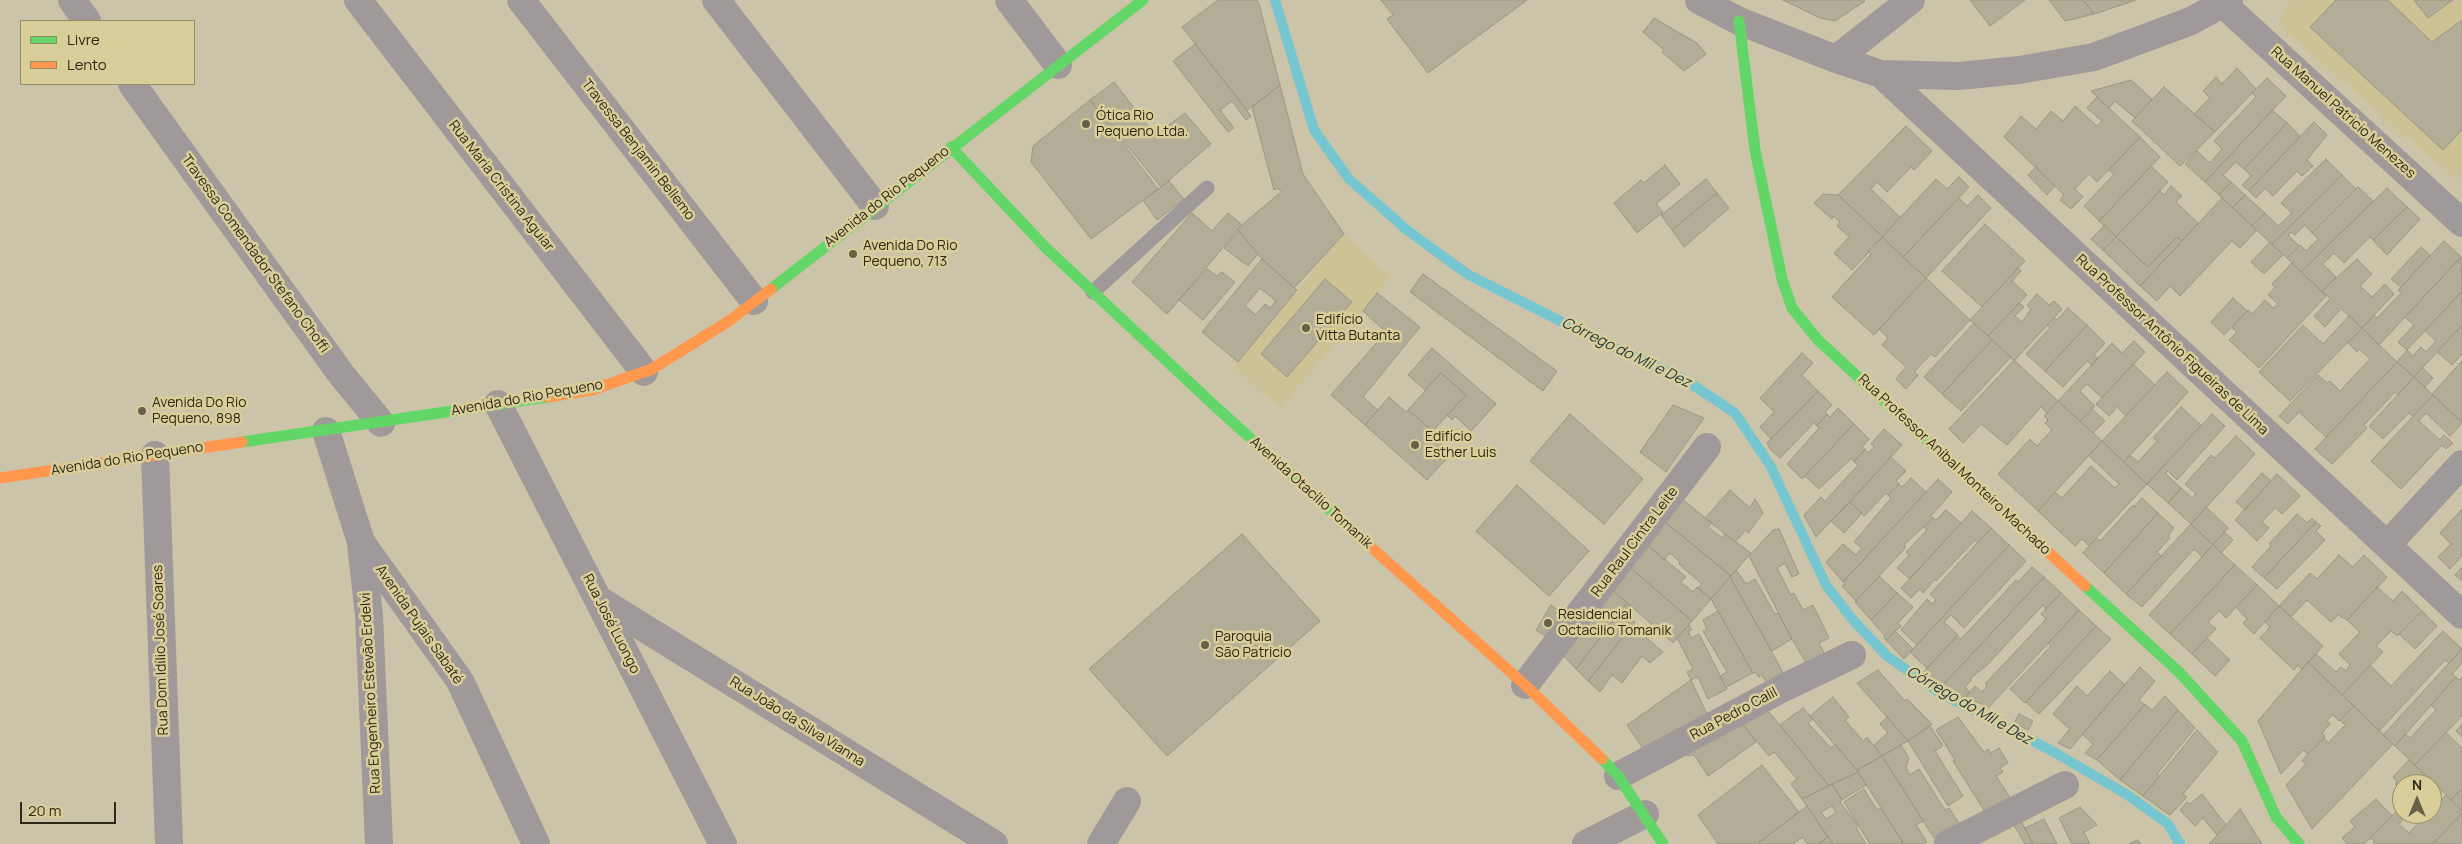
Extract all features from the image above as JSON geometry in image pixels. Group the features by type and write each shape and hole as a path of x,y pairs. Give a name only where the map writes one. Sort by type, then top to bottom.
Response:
{"street":[{"path":"72,0 86,20"},
{"name":"Rua Maria Cristina Aguiar","path":"358,0 644,372"},
{"name":"Travessa Benjamin Bellemo","path":"521,0 754,301"},
{"path":"716,0 876,206"},
{"path":"1009,0 1058,65"},
{"name":"Avenida do Rio Pequeno","path":"0,478 592,390 644,372 702,338 754,301 1143,0"},
{"path":"1699,0 1739,21 1836,59 1881,74 1959,76 2019,70 2094,57 2191,21 2226,2"},
{"path":"1836,59 1911,0"},
{"name":"Rua Manuel Patricio Menezes","path":"2226,2 2460,217"},
{"name":"Rua Professor Aníbal Monteiro Machado","path":"1739,21 1755,150 1782,279 1792,308 1818,340 2180,674 2242,740 2276,817 2299,844"},
{"name":"Rua Professor Antônio Figueiras de Lima","path":"1881,74 2462,615"},
{"name":"Travessa Comendador Stefano Choffi","path":"133,85 336,366 380,423"},
{"name":"Avenida Otacílio Tomanik","path":"951,147 1046,248 1217,408 1525,685 1618,776 1645,814 1663,844"},
{"name":"Rua José Luongo","path":"498,404 723,844"},
{"name":"Avenida Pujais Sabaté","path":"326,431 361,542 460,682 536,844"},
{"name":"Rua Raul Cintra Leite","path":"1525,685 1707,447"},
{"name":"Rua Dom Idílio José Soares","path":"155,455 169,844"},
{"path":"2387,545 2462,464"},
{"name":"Rua Engenheiro Estevão Erdelvi","path":"361,542 369,616 378,844"},
{"name":"Rua João da Silva Vianna","path":"599,600 994,844"},
{"name":"Rua Pedro Calil","path":"1618,776 1785,687 1852,655"},
{"path":"1948,844 2065,785"},
{"path":"1101,844 1127,801"},
{"path":"1586,844 1645,814"}],"lane":[{"path":"1093,292 1207,188"}],"shaded area":[{"path":"2294,0 2462,0 2462,174 2455,179 2286,32 2280,19 2287,5"},
{"path":"1344,234 1391,277 1280,408 1234,368"}],"building":[{"path":"1218,0 1257,0 1259,4 1280,85 1247,110 1182,27"},
{"path":"1381,0 1527,0 1428,73 1387,19 1393,15"},
{"path":"1783,0 1865,1 1835,21 1820,18"},
{"path":"1970,0 2025,0 1990,26"},
{"path":"2049,0 2083,0 2094,14 2065,21"},
{"path":"2083,0 2136,0 2094,14"},
{"path":"2336,0 2388,0 2432,42 2462,20 2462,130 2443,150 2310,27"},
{"path":"2414,0 2453,0 2428,18"},
{"path":"1654,18 1697,43 1706,54 1684,71 1643,32"},
{"path":"1195,44 1251,116 1246,120 1232,101 1220,110 1234,128 1228,132 1173,61"},
{"path":"2237,68 2256,89 2215,132 2194,114 2210,98 2203,91 2216,77 2222,84"},
{"path":"2267,78 2286,96 2205,182 2185,164 2197,151 2210,163 2222,149 2214,141 2256,97 2252,93"},
{"path":"2131,80 2152,99 2135,118 2115,101 2109,108 2091,91"},
{"path":"1114,82 1155,135 1185,113 1211,144 1161,187 1090,100"},
{"path":"1280,85 1303,174 1344,234 1294,288 1262,259 1237,229 1281,192 1278,188 1274,190 1252,107"},
{"path":"2164,87 2215,132 2180,166 2132,121"},
{"path":"2097,97 2140,137 2097,182 2089,174 2075,189 2083,197 2071,209 2060,200 2064,195 2004,137 2021,116 2036,129 2051,111 2063,121 2075,106 2097,126 2102,121 2087,108"},
{"path":"1090,100 1158,189 1091,239 1031,162 1033,146"},
{"path":"2272,110 2287,123 2244,169 2236,162 2223,175 2231,182 2219,195 2205,182"},
{"path":"2314,122 2327,135 2307,160 2313,166 2302,176 2297,171 2273,196 2265,188 2256,198 2249,191"},
{"path":"2287,123 2300,136 2249,191 2242,185 2251,176 2244,169"},
{"path":"1906,126 1932,151 1914,170 1911,167 1887,192 1877,182 1871,189 1900,217 1883,237 1838,195"},
{"path":"2140,137 2160,157 2099,221 2084,206 2114,174 2109,170"},
{"path":"2326,159 2342,175 2272,244 2252,226 2265,213 2278,226 2292,213 2281,203"},
{"path":"1665,165 1680,184 1656,204 1663,212 1637,233 1614,203 1641,180 1644,183"},
{"path":"2151,166 2168,182 2116,237 2099,221"},
{"path":"2036,167 2055,186 2047,195 2028,175"},
{"path":"2342,175 2356,189 2312,233 2305,225 2295,235 2291,232 2288,235 2299,246 2287,258 2272,244"},
{"path":"1959,177 1969,187 1903,257 1882,237 1936,179 1947,189"},
{"path":"1706,179 1717,193 1672,230 1661,215"},
{"path":"1169,181 1184,199 1157,220 1143,200"},
{"path":"2231,182 2245,195 2233,208 2219,195"},
{"path":"2171,186 2182,196 2176,202 2198,223 2182,241 2177,237 2148,267 2116,237 2160,191 2164,195"},
{"path":"2358,187 2373,201 2301,272 2287,258 2300,245 2306,251 2318,239 2312,233"},
{"path":"2387,188 2407,207 2373,240 2370,237 2344,263 2334,253 2323,264 2336,277 2322,291 2301,272"},
{"path":"1717,193 1729,208 1684,247 1672,230"},
{"path":"1823,194 1838,195 1883,237 1852,270 1834,253 1849,237 1837,226 1840,222 1833,216 1832,219 1814,203"},
{"path":"1978,195 1991,208 1926,278 1903,257 1959,198 1967,206"},
{"path":"2245,195 2265,213 2252,226 2233,208"},
{"path":"2222,198 2257,230 2240,248 2232,241 2180,296 2170,286 2157,301 2140,286"},
{"path":"2407,207 2420,219 2387,255 2373,240"},
{"path":"1192,213 1212,231 1228,213 1242,225 1167,314 1132,282"},
{"path":"1985,224 2025,261 1982,307 1942,271"},
{"path":"2105,225 2116,237 2103,250 2091,239"},
{"path":"1239,231 1258,254 1248,266 1224,248"},
{"path":"1882,237 1926,278 1874,335 1832,297 1871,254 1868,251"},
{"path":"2116,237 2148,267 2177,237 2182,241 2140,286 2103,250"},
{"path":"2444,241 2461,257 2379,345 2362,328 2374,315 2377,318 2401,293 2398,290"},
{"path":"2270,242 2283,255 2264,274 2251,262"},
{"path":"2421,247 2430,255 2401,287 2391,279"},
{"path":"2461,257 2462,291 2407,350 2398,342 2414,325 2405,317"},
{"path":"1262,259 1297,290 1238,362 1202,332","holes":["1260,288 1276,301 1270,308 1265,304 1256,315 1245,306"]},
{"path":"2357,259 2372,274 2360,286 2372,297 2385,284 2394,294 2362,328 2322,291"},
{"path":"2292,263 2326,296 2259,368 2229,340 2237,332 2232,328 2248,310 2252,314 2265,300 2273,308 2278,304 2268,295 2275,287 2272,284"},
{"path":"2018,268 2021,271 2012,281 2027,295 1988,336 1970,320"},
{"path":"1207,269 1217,276 1222,272 1235,282 1203,320 1179,300"},
{"path":"1423,274 1557,371 1543,391 1410,292"},
{"path":"1926,278 1970,320 1935,357 1931,354 1914,372 1918,375 1906,389 1896,379 1906,367 1882,345 1888,338 1879,329"},
{"name":"Edifício Vitta Butanta","path":"1325,279 1352,302 1287,377 1261,354"},
{"path":"2462,291 2462,325 2414,377 2397,362 2407,350 2413,356 2421,347 2426,352 2436,341 2425,331"},
{"path":"1377,293 1420,327 1363,397 1378,410 1365,425 1331,395 1386,332 1363,311"},
{"path":"2037,294 2049,305 2054,301 2062,309 2014,361 1988,336 2019,303 2024,307 2015,316 2022,322 2031,309 2027,305"},
{"path":"2233,298 2247,311 2224,335 2211,322"},
{"path":"2329,300 2340,310 2325,327 2314,316"},
{"path":"2068,308 2087,325 2045,371 2026,354 2050,328 2047,325 2054,318 2057,320"},
{"path":"2349,316 2362,328 2290,401 2259,372 2303,325 2323,344"},
{"path":"1974,323 1992,340 1942,394 1924,377"},
{"path":"2087,325 2105,343 2094,355 2098,358 2092,365 2087,361 2063,387 2045,371"},
{"path":"2462,325 2462,354 2452,365 2437,352"},
{"path":"2362,328 2397,362 2326,437 2299,412 2288,424 2279,416 2318,375 2327,383 2330,381 2340,391 2370,359 2359,349 2357,352 2348,343"},
{"path":"1992,340 2011,357 1961,411 1942,394"},
{"path":"2134,341 2145,352 2102,398 2087,384 2080,391 2095,406 2080,421 2058,401 2112,343 2122,353"},
{"path":"1432,348 1496,404 1471,431 1455,416 1452,420 1447,415 1466,395 1441,373 1425,390 1408,375"},
{"path":"1802,353 1813,363 1802,375 1818,391 1771,439 1760,427 1774,412 1760,398"},
{"path":"2014,360 2058,401 2047,413 2041,407 2007,445 1981,424 1963,443 1949,429"},
{"path":"2462,361 2462,422 2432,394"},
{"path":"2397,362 2414,377 2398,395 2395,392 2364,425 2367,428 2332,464 2315,449"},
{"path":"2133,364 2155,385 2126,416 2117,407 2109,416 2096,404"},
{"path":"2422,367 2433,378 2425,387 2414,377"},
{"path":"2167,372 2188,392 2124,462 2102,441"},
{"path":"1441,373 1466,395 1433,431 1408,410"},
{"path":"2414,377 2433,395 2413,416 2409,413 2383,439 2369,426"},
{"path":"1818,391 1832,405 1825,412 1827,414 1817,426 1814,423 1780,458 1770,449 1767,443"},
{"path":"2433,395 2462,423 2450,436 2426,413 2419,421 2440,440 2444,435 2453,443 2446,449 2442,445 2401,489 2371,461"},
{"name":"Edifício Esther Luis","path":"1389,397 1433,431 1437,435 1435,438 1452,453 1427,480 1365,425"},
{"path":"2058,401 2102,441 2038,511 1998,474 2030,439 2037,446 2052,430 2045,423 2048,420 2044,416"},
{"path":"1673,405 1704,418 1666,472 1640,452"},
{"path":"2181,407 2201,425 2147,484 2124,462 2130,455 2138,462 2157,441 2153,438"},
{"path":"1838,408 1854,424 1802,479 1787,464 1819,428 1817,426 1827,414 1830,417"},
{"path":"2092,409 2105,421 2093,433 2080,421"},
{"path":"1570,414 1643,479 1604,524 1530,461"},
{"path":"2212,414 2225,426 2177,480 2168,471 2165,473 2181,488 2168,503 2147,484"},
{"path":"1854,424 1869,439 1862,447 1865,449 1854,462 1852,458 1819,489 1805,476"},
{"path":"1884,429 1902,445 1816,537 1804,515 1821,497 1825,501 1858,465 1854,462 1865,449 1868,453 1874,447 1871,444"},
{"path":"2236,436 2255,454 2191,524 2168,503 2181,488 2192,498 2196,494 2185,484 2211,455 2215,458"},
{"path":"2102,441 2147,484 2089,546 2082,539 2075,546 2038,511 2055,492 2062,498 2091,466 2115,488 2119,484 2089,456"},
{"path":"1891,457 1906,471 1896,481 1899,484 1888,495 1886,493 1864,516 1850,502"},
{"path":"2262,473 2271,481 2245,510 2236,502"},
{"path":"2277,474 2300,496 2282,514 2275,508 2262,522 2269,528 2257,541 2235,520"},
{"path":"1911,478 1926,492 1843,582 1826,562 1843,544 1856,555 1862,548 1854,542 1891,498 1888,495 1899,484 1902,487"},
{"path":"1938,479 1952,492 1931,516 1933,518 1904,545 1906,547 1856,601 1842,586 1845,584 1843,582"},
{"path":"1517,485 1589,551 1549,596 1476,531"},
{"path":"1730,490 1750,508 1755,499 1763,513 1748,533 1746,530 1735,542 1705,518"},
{"path":"1676,494 1712,523 1708,527 1722,538 1725,534 1751,553 1731,576 1659,517"},
{"path":"2142,498 2158,513 2104,573 2083,553 2096,538 2100,541 2133,505 2134,507"},
{"path":"1850,502 1862,513 1844,533 1831,521"},
{"path":"2206,507 2228,528 2213,545 2191,524"},
{"path":"2462,509 2462,556 2450,569 2438,557 2451,544 2440,533"},
{"path":"1946,510 1961,523 1910,579 1897,568 1909,555 1906,552 1927,530 1924,527 1933,518 1936,520"},
{"path":"1972,511 1991,528 1978,543 1975,540 1923,593 1920,589 1911,598 1901,588"},
{"path":"2158,513 2174,528 2168,536 2170,538 2157,552 2161,556 2126,594 2104,573"},
{"path":"2297,514 2307,523 2312,518 2316,522 2264,578 2252,567 2271,546 2269,544"},
{"path":"1659,517 1731,576 1711,599 1698,588 1702,584 1679,564 1680,562 1670,553 1664,560 1643,541"},
{"path":"2316,522 2321,526 2316,531 2325,540 2277,589 2264,578"},
{"path":"2191,524 2213,545 2202,557 2194,549 2142,607 2126,594"},
{"path":"1991,528 2009,545 1917,645 1901,630 1927,599 1932,604 1936,600 1930,594"},
{"path":"1779,529 1799,574 1792,577 1785,563 1777,568 1791,595 1794,593 1803,610 1813,605 1829,638 1819,643 1825,655 1807,664 1749,556 1773,530"},
{"path":"2224,532 2233,540 2221,553 2213,545"},
{"name":"Paroquia São Patricio","path":"1242,534 1320,621 1167,756 1089,669"},
{"path":"1643,541 1686,577 1681,582 1693,592 1697,587 1711,599 1692,621 1626,564"},
{"path":"2009,545 2026,561 1964,628 1951,615 1944,622 1958,635 1927,668 1910,652"},
{"path":"2213,545 2235,565 2170,634 2149,615"},
{"path":"2339,555 2353,567 2364,555 2387,577 2347,620 2338,615 2331,622 2307,600 2291,617 2279,606 2310,573 2317,579"},
{"path":"1626,564 1692,621 1673,643 1609,587"},
{"path":"2235,565 2257,585 2226,618 2219,611 2208,622 2216,629 2192,654 2170,634"},
{"path":"2032,567 2044,577 1941,687 1919,677 1957,636 1961,639 2016,580 2018,582"},
{"path":"2462,569 2462,581 2455,575"},
{"path":"1736,570 1746,584 1755,579 1775,614 1778,613 1792,639 1772,651 1730,577"},
{"path":"1879,576 1897,593 1871,620 1855,602"},
{"path":"1730,577 1785,676 1768,685 1762,675 1759,677 1756,673 1753,673 1711,599"},
{"path":"2044,577 2061,593 2046,609 2043,605 1987,665 1970,679 1972,680 1965,687 1970,692 1963,700 1941,687"},
{"path":"2257,585 2279,606 2254,634 2243,623 2247,619 2236,607"},
{"path":"1609,587 1627,603 1576,669 1562,654"},
{"path":"2377,587 2393,601 2402,591 2422,611 2397,636 2391,631 2376,646 2383,652 2342,695 2308,662 2316,654 2336,672 2341,667 2346,671 2350,665 2339,654 2360,632 2347,620"},
{"path":"1897,593 1913,607 1898,623 1901,626 1886,640 1885,636 1871,620"},
{"path":"2061,593 2079,610 1989,707 1965,697 1975,686 1982,692 1987,686 1985,684 2046,619 2041,614"},
{"path":"1627,603 1633,609 1627,617 1635,622 1588,681 1576,669"},
{"name":"Residencial Octacilio Tomanik","path":"1551,605 1563,614 1545,636 1536,630"},
{"path":"2279,606 2323,646 2302,670 2298,665 2294,670 2260,638 2270,627 2265,622"},
{"path":"2079,610 2096,626 2025,703 2010,689 2051,646 2048,643"},
{"path":"1718,611 1753,673 1726,687 1720,676 1727,672 1703,631 1707,629 1703,620"},
{"path":"2422,611 2437,626 2415,649 2399,634"},
{"path":"1632,625 1663,652 1650,663 1642,656 1622,683 1612,675 1600,692 1588,681"},
{"path":"1689,625 1692,630 1688,631 1691,638 1699,634 1727,689 1708,699 1698,677 1691,680 1687,672 1693,669 1677,638"},
{"path":"2096,626 2111,639 2039,714 2026,702"},
{"path":"1895,631 1913,649 1904,659 1886,640"},
{"path":"2443,631 2462,649 2449,663 2445,660 2379,731 2342,695 2370,665 2391,686"},
{"path":"2207,638 2230,660 2215,676 2192,654"},
{"path":"2462,649 2462,663 2452,674 2456,677 2395,746 2383,735"},
{"path":"2308,662 2354,706 2339,721 2333,715 2327,720 2330,724 2322,733 2325,736 2324,738 2308,754 2303,750 2281,774 2258,721"},
{"path":"2140,667 2155,681 2139,700 2145,705 2097,760 2085,753 2093,744 2082,734"},
{"path":"1878,670 1905,701 1907,699 1932,724 1908,741 1857,683"},
{"path":"2110,671 2125,685 2070,749 2058,743 2070,729 2053,714 2077,686 2087,696"},
{"path":"2456,677 2459,680 2462,677 2462,716 2415,765 2395,746 2405,734 2410,738 2436,710 2431,705"},
{"path":"1691,680 1707,714 1644,750 1627,725"},
{"path":"2165,696 2178,710 2120,780 2097,760 2145,704 2152,710"},
{"path":"1833,697 1849,717 1845,720 1863,741 1867,737 1882,756 1857,770 1810,716"},
{"path":"2354,706 2393,744 2312,829 2286,785 2306,764 2302,761 2308,754 2324,738 2328,743 2345,725 2340,720"},
{"path":"1803,708 1813,719 1808,723 1831,748 1835,744 1858,772 1829,786 1780,725"},
{"path":"1766,709 1829,786 1802,799 1791,784 1797,779 1774,752 1769,756 1743,725"},
{"path":"2178,710 2195,728 2157,774 2160,776 2143,796 2120,780"},
{"path":"2019,714 2033,721 2028,730 2014,723"},
{"path":"1887,717 1908,741 1882,756 1874,745 1888,733 1880,724"},
{"path":"1958,717 1984,752 1988,749 1991,753 1999,748 2008,763 2000,768 2003,772 1996,776 2011,799 1985,812 1936,730"},
{"path":"1739,719 1756,742 1708,776 1694,755 1687,756 1683,748"},
{"path":"2462,724 2462,737 2456,731"},
{"path":"1930,726 1943,746 1935,751 1963,796 1948,806 1908,741"},
{"path":"2197,730 2218,752 2183,794 2187,797 2170,815 2143,796"},
{"path":"2446,733 2462,748 2462,788 2451,800 2442,791 2442,774 2424,774 2415,765"},
{"path":"1901,745 1909,758 1906,767 1910,775 1919,769 1945,810 1949,808 1960,825 1934,838 1882,756"},
{"path":"1882,756 1923,821 1916,825 1927,842 1922,844 1904,844 1857,770"},
{"path":"2409,760 2424,774 2396,774"},
{"path":"1762,765 1799,812 1757,844 1718,844 1698,815"},
{"path":"1858,772 1866,785 1842,800 1832,784"},
{"path":"1832,784 1842,800 1840,802 1858,826 1856,828 1866,844 1833,844 1802,799","holes":["1832,806 1836,813 1826,819 1821,812"]},
{"path":"2462,788 2462,811 2451,800"},
{"path":"1864,789 1877,810 1881,808 1904,844 1870,844 1844,802"},
{"path":"2202,794 2226,825 2217,835 2203,818 2195,826 2180,810 2187,802 2190,804"},
{"path":"2446,795 2462,813 2433,844 2373,844 2375,842 2370,838 2392,816 2392,824 2399,824 2409,833 2418,824 2442,824 2442,799"},
{"path":"2376,799 2392,816 2364,844 2347,844 2342,838 2355,827 2350,821"},
{"path":"1807,806 1828,837 1818,844 1807,844 1803,837 1793,844 1757,844"},
{"path":"2080,807 2097,825 2084,832 2090,844 2072,844 2059,818"},
{"path":"2240,809 2262,844 2209,844 2226,825"},
{"path":"2462,813 2462,841 2460,844 2433,844"},
{"path":"2044,819 2057,844 2033,844 2025,828"},
{"path":"2021,821 2033,844 2025,844 2014,825"},
{"path":"1828,837 1833,844 1818,844"},
{"path":"2137,840 2141,844 2129,844"}],"waterway":[{"name":"Córrego do Mil e Dez","path":"1275,0 1314,130 1349,179 1407,230 1467,274 1596,339 1684,379 1735,413 1770,465 1826,585 1853,620 1887,656 1940,693 2052,751 2126,794 2168,824 2180,844"}],"traffic: fast":[{"path":"771,289 1143,0"},
{"path":"1739,21 1755,150 1782,279 1792,308 1818,340 1960,471"},
{"path":"951,147 1046,248 1217,408 1371,547"},
{"path":"242,442 548,397"},
{"path":"2085,586 2180,673 2242,741 2276,817 2299,844"},
{"path":"1602,759 1618,776 1663,844"}],"traffic: slow":[{"path":"548,397 592,390 652,369 729,321 771,289"},
{"path":"0,478 242,442"},
{"path":"1960,471 2085,586"},
{"path":"1371,547 1525,685 1602,759"}],"place":[{"name":"Ótica Rio Pequeno Ltda.","path":"1086,124"},
{"name":"Avenida Do Rio Pequeno, 713","path":"853,254"},
{"name":"Edifício Vitta Butanta","path":"1306,328"},
{"name":"Avenida Do Rio Pequeno, 898","path":"142,411"},
{"name":"Edifício Esther Luis","path":"1415,445"},
{"name":"Residencial Octacilio Tomanik","path":"1548,623"},
{"name":"Paroquia São Patricio","path":"1205,645"}]}
